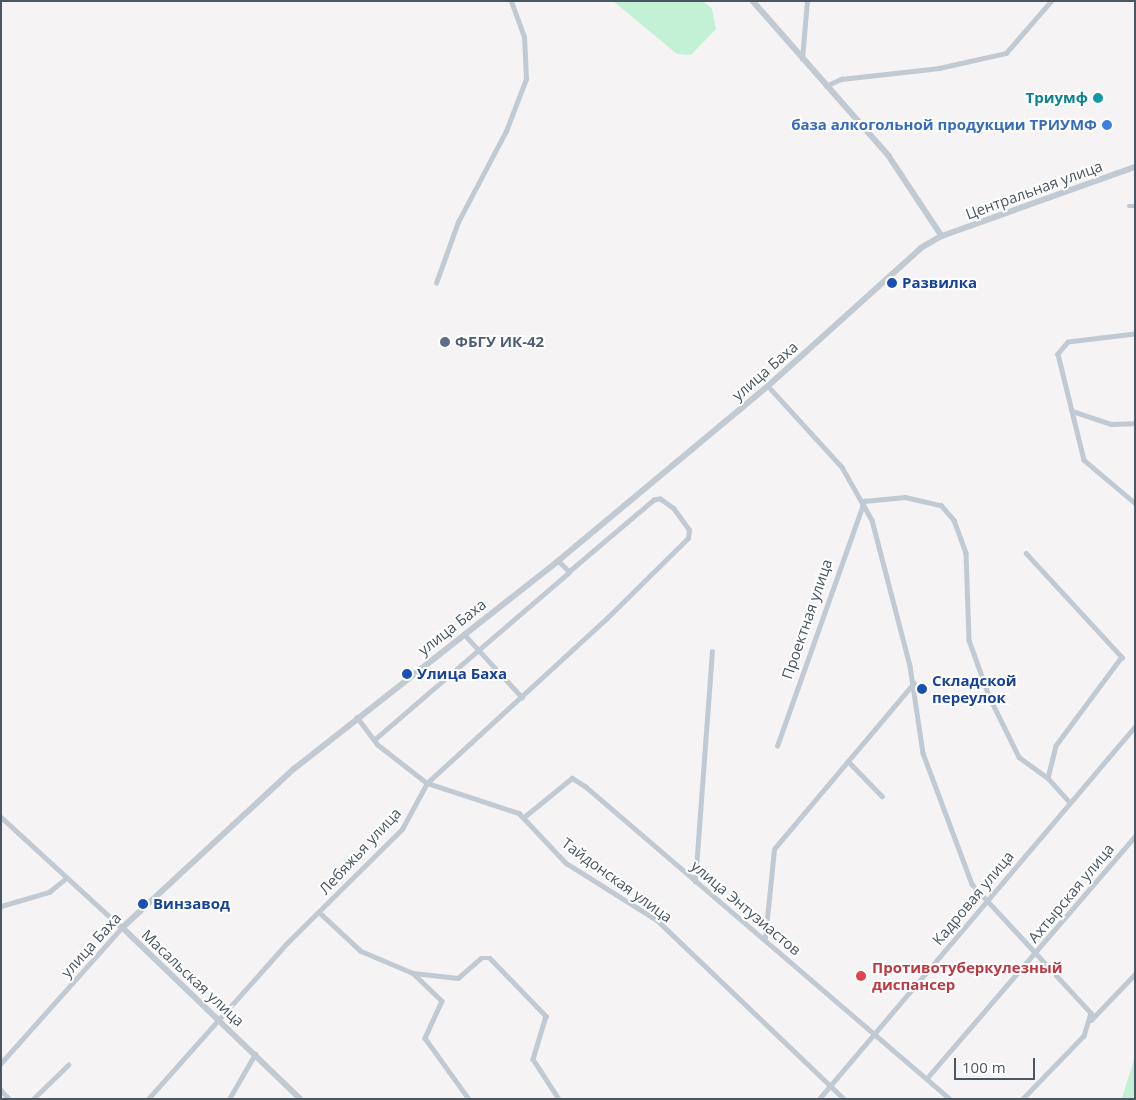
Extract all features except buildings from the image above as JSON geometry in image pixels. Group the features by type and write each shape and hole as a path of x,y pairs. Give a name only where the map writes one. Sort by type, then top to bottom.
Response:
{"street":[{"path":"436,283 458,222 506,131 526,79 524,37 510,1"},
{"path":"753,1 889,156 942,236"},
{"path":"802,59 807,1"},
{"path":"826,86 841,79 939,68 1006,54 1051,1"},
{"name":"Центральная улица","path":"942,236 1135,167"},
{"name":"улица Баха","path":"1,1064 122,928 294,769 463,633 558,561 768,386 921,248 942,236"},
{"path":"1135,334 1063,344 1058,364 1084,460 1135,503"},
{"path":"768,386 842,467 864,501 914,682 923,753 972,884 985,904 1088,1007 1091,1020"},
{"path":"1072,412 1110,424 1135,424"},
{"path":"864,501 894,496 935,502 954,520 966,553 969,640 989,696 1019,757 1048,778 1069,801"},
{"name":"Лебяжья улица","path":"148,1099 319,912 402,829 427,783 522,697 688,538 681,517 660,499 569,572"},
{"name":"Проектная улица","path":"777,746 864,501"},
{"path":"1026,553 1122,657 1058,740 1048,778"},
{"path":"374,740 480,651 569,572 558,561"},
{"path":"463,633 522,697"},
{"path":"695,882 712,652"},
{"path":"765,938 774,849 914,682"},
{"name":"Тайдонская улица","path":"357,717 374,740 427,783 503,806 524,817 566,863 657,920 844,1099"},
{"name":"Кадровая улица","path":"819,1099 985,904 1069,801 1135,726"},
{"path":"848,761 882,796"},
{"name":"улица Энтузиастов","path":"524,817 572,778 876,1032 950,1099"},
{"name":"Масальская улица","path":"1,817 65,878 122,928 300,1099"},
{"name":"Ахтырская улица","path":"926,1078 1036,954 1135,836"},
{"path":"1,906 49,892 65,878"},
{"path":"319,912 361,952 413,973 458,978 482,958 490,958 546,1016 533,1059 558,1099"},
{"path":"413,973 442,1001 425,1029 425,1038 469,1099"},
{"path":"1026,1098 1084,1036 1091,1020 1135,974"},
{"path":"229,1099 255,1054"},
{"path":"33,1099 68,1065"},
{"path":"1,1090 9,1099"}],"green space":[{"path":"613,1 703,1 712,9 716,29 691,55 677,54"},
{"path":"1135,1056 1135,1099 1122,1099 1122,1098"}],"place":[{"name":"Триумф","path":"1098,98"},
{"name":"база алкогольной продукции ТРИУМФ","path":"1107,125"},
{"name":"Развилка","path":"892,283"},
{"name":"ФБГУ ИК-42","path":"445,342"},
{"name":"Улица Баха","path":"407,674"},
{"name":"Складской переулок","path":"922,689"},
{"name":"Винзавод","path":"143,904"},
{"name":"Противотуберкулезный диспансер","path":"861,976"}]}
